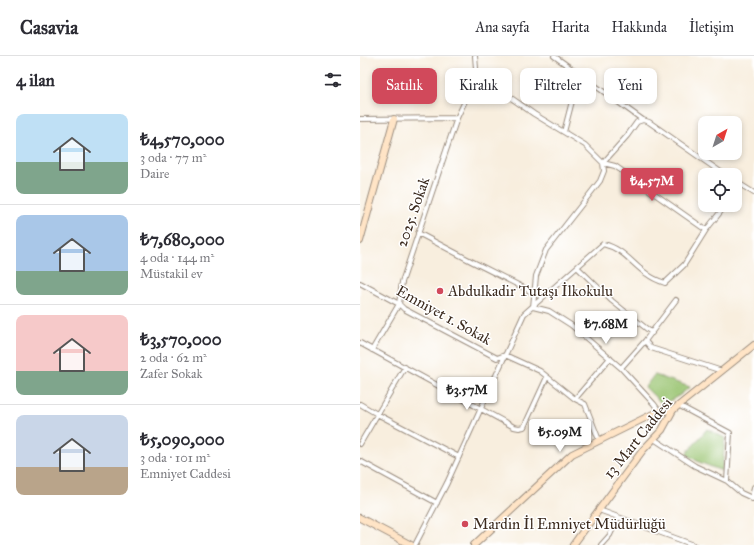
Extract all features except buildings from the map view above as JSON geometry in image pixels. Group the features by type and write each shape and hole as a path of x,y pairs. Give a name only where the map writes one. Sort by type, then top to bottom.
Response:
{"street":[{"path":"475,56 476,68"},
{"path":"554,56 571,68"},
{"path":"596,86 643,120 649,122 715,168"},
{"path":"512,98 534,114 585,145 603,163 615,166 706,230"},
{"name":"2025. Sokak","path":"372,350 399,304 402,282 457,118 464,104"},
{"path":"564,132 571,104"},
{"path":"360,119 457,118"},
{"path":"360,241 394,119"},
{"path":"533,307 536,276 546,250 600,180 604,171 603,163 627,136 637,122 643,120"},
{"path":"742,186 754,193"},
{"path":"415,545 482,410 524,314 603,244 613,246 628,256 647,274 665,283 684,265 706,230 720,212"},
{"path":"418,233 471,262 534,293"},
{"path":"577,268 612,301 652,333"},
{"name":"Emniyet 1. Sokak","path":"360,283 399,304 404,309 496,358 505,355 540,371 575,399 585,404 599,440"},
{"path":"621,368 646,341 676,300"},
{"path":"533,307 549,311 571,324 621,368 659,411"},
{"path":"646,341 651,348 722,371"},
{"path":"360,343 482,410 514,427 519,428 524,427 547,377"},
{"name":"13 Mart Caddesi","path":"573,545 643,450 662,430 673,410 680,406 754,345"},
{"path":"575,399 610,358"},
{"path":"360,444 405,367"},
{"path":"360,404 459,457"},
{"path":"680,406 730,433 727,481"},
{"path":"474,545 572,454 659,411 673,410"},
{"path":"654,439 695,466 727,481 741,493 753,499 754,487"},
{"path":"360,461 437,503"},
{"path":"599,510 658,531 680,543 694,545"},
{"path":"360,518 411,545"},
{"path":"601,545 610,535 618,518"}],"green space":[{"path":"654,375 690,387 680,395 664,404 661,403 645,387"},
{"path":"707,429 725,438 722,471 699,462 686,454"}],"place":[{"name":"Abdulkadir Tutaşı İlkokulu","path":"440,291"},
{"name":"Mardin İl Emniyet Müdürlüğü","path":"465,524"}]}
